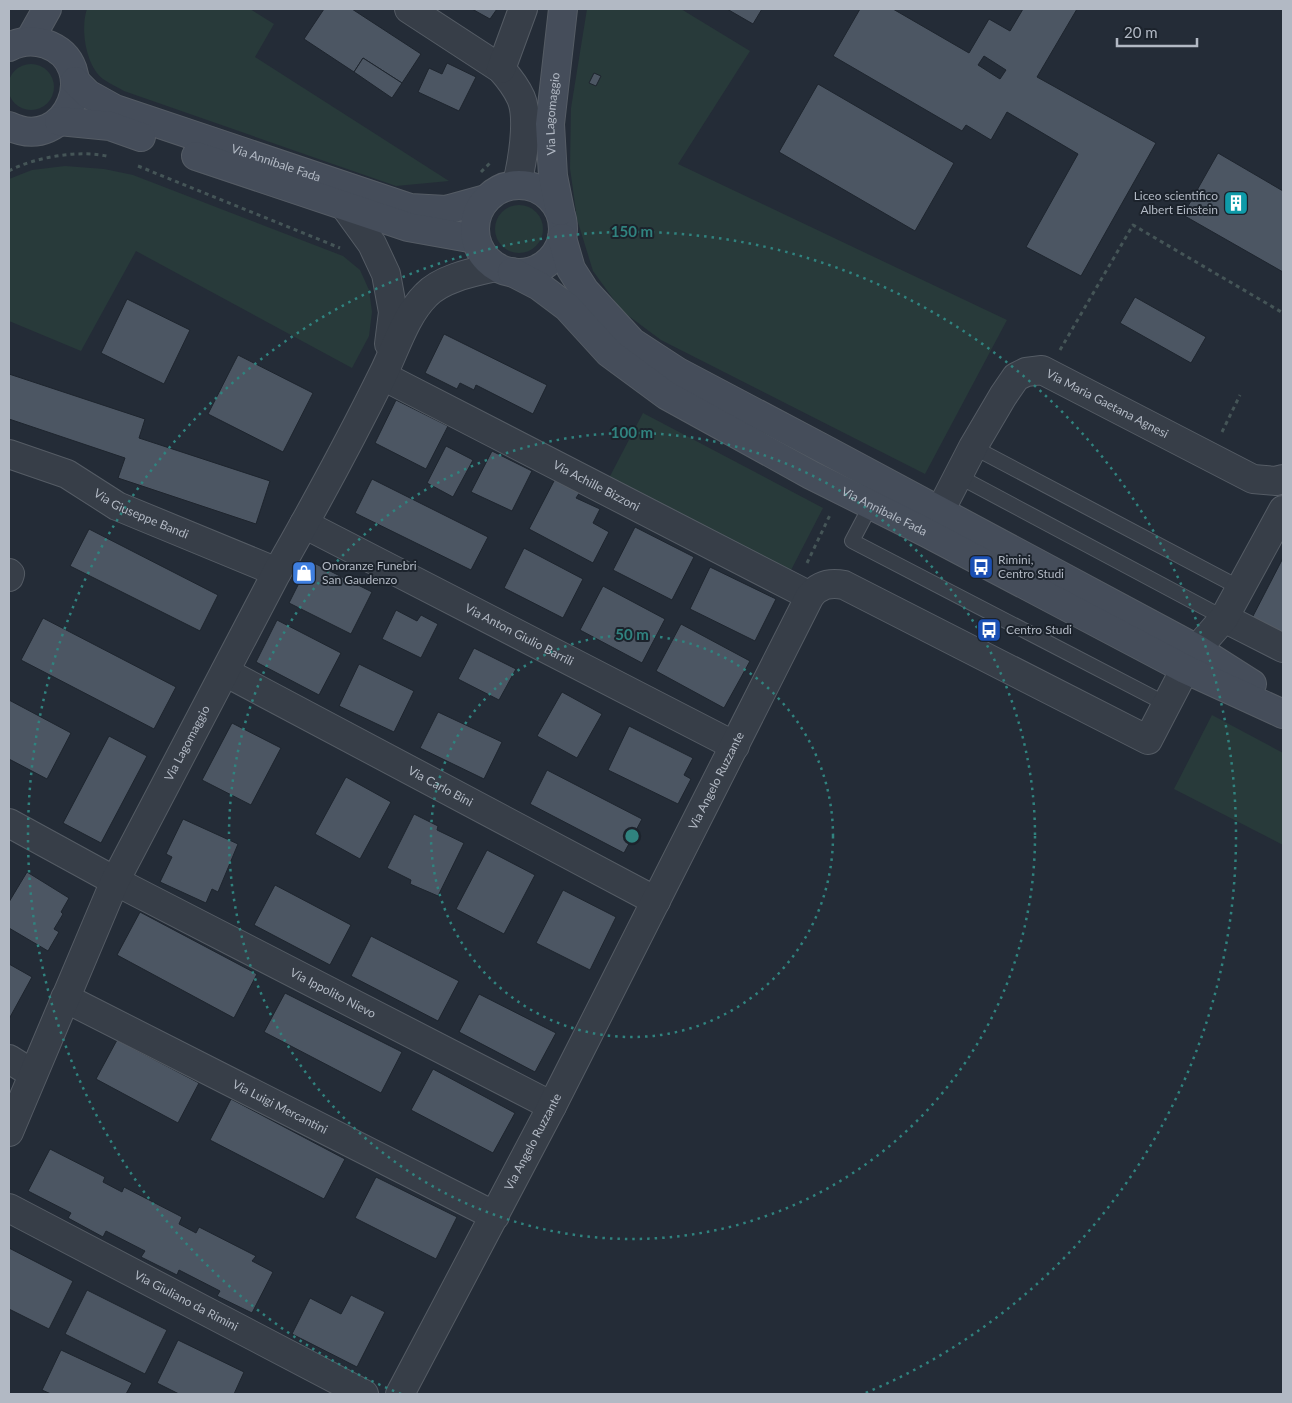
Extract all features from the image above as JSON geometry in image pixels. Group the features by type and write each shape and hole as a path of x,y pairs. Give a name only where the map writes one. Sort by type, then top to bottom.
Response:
{"main road":[{"path":"19,44 47,9"},
{"name":"Via Lagomaggio","path":"562,229 553,176 550,124 564,9"},
{"path":"12,130 39,131 51,127 59,121 67,114 73,101 75,81 70,64 61,52 46,44 19,44"},
{"name":"Via Annibale Fada","path":"75,81 88,94 116,109 410,208 446,210 482,187"},
{"name":"Via Annibale Fada","path":"59,121 110,126 408,228 476,239"},
{"path":"517,184 533,187 548,196 559,211 562,229 557,251 544,265 529,272 504,270 483,255 476,239 475,222 480,206 482,187 500,189 517,184"},
{"name":"Via Annibale Fada","path":"562,229 571,270 585,291 632,342 678,372 940,511 1283,714"},
{"name":"Via Annibale Fada","path":"504,270 539,286 567,307 608,353 666,395 811,476 1283,703"}],"street":[{"path":"409,9 501,69 512,81 522,100 525,126 517,184"},
{"path":"501,69 523,9"},
{"name":"Via Lagomaggio","path":"346,208 372,244 386,274 393,312 385,371"},
{"name":"Via Lagomaggio","path":"9,1132 116,881 277,572 385,371 409,318 425,295 435,287 464,275 504,270"},
{"name":"Via Maria Gaetana Agnesi","path":"940,511 973,446 1003,396 1016,377 1034,370 1042,370 1049,373 1252,479 1276,481 1283,479"},
{"name":"Via Achille Bizzoni","path":"385,371 810,596"},
{"name":"Via Giuseppe Bandi","path":"9,454 67,474 117,506 277,572"},
{"path":"810,596 815,590 827,584 844,585 1148,740 1191,659 1224,618 1283,510"},
{"name":"Via Anton Giulio Barrili","path":"304,524 735,746"},
{"path":"9,573 9,577"},
{"name":"Via Angelo Ruzzante","path":"400,1394 552,1106 810,596"},
{"path":"1224,618 1283,648"},
{"name":"Via Carlo Bini","path":"225,672 656,901"},
{"name":"Via Ippolito Nievo","path":"9,823 116,881 552,1106"},
{"name":"Via Luigi Mercantini","path":"65,998 495,1216"},
{"path":"9,1059 33,1074"},
{"name":"Via Giuliano da Rimini","path":"9,1208 364,1394"}],"lane":[{"path":"973,446 1240,588"},
{"path":"958,476 1224,618"},
{"path":"871,505 852,541 1166,704"}],"path":[{"path":"9,171 18,166 69,154 100,154 118,160"},
{"path":"482,187 491,162 496,156"},
{"path":"135,165 344,250"},
{"path":"1049,373 1062,347 1133,226 1283,313"},
{"path":"1220,437 1240,395"},
{"path":"816,544 831,512"}],"shaded area":[{"path":"87,9 250,9 274,24 255,57 449,181 396,186 124,91 103,79 92,65 86,47 84,27"},
{"path":"587,9 681,9 750,51 678,164 1007,320 925,474 661,340 622,311 593,271 577,219 570,168 571,108"},
{"path":"26,64 36,64 50,74 54,87 50,100 44,106 36,110 26,110 12,100 8,92 8,82 18,68"},
{"path":"65,166 104,169 133,175 343,256 360,270 369,290 372,312 369,336 352,368 136,251 81,351 9,321 9,179 32,170"},
{"path":"514,205 524,205 536,212 543,224 543,234 536,246 524,253 514,253 506,249 499,242 495,234 495,224 499,216 506,209"},
{"path":"643,413 823,508 789,574 608,480"},
{"path":"1212,715 1283,753 1283,845 1174,789"}],"building":[{"path":"324,9 352,9 421,54 402,83 363,58 354,72 304,39"},
{"path":"472,9 497,9 490,19"},
{"path":"727,9 762,9 753,24"},
{"path":"860,9 893,9 969,53 989,19 1010,31 1023,9 1077,9 1037,77 1156,143 1081,276 1026,247 1078,154 1007,112 991,140 966,125 962,131 833,56","holes":["984,56 1006,70 1000,79 978,65"]},
{"path":"363,58 402,83 392,98 354,72"},
{"path":"447,63 476,77 459,111 418,92 429,68 442,74"},
{"path":"594,73 601,76 596,86 589,83"},
{"path":"818,84 954,163 915,231 779,152"},
{"name":"Liceo scientifico Albert Einstein","path":"1218,153 1283,191 1283,272 1183,215"},
{"path":"1135,297 1206,337 1191,363 1120,323"},
{"path":"127,299 190,330 164,384 101,353"},
{"path":"444,334 547,385 533,414 476,385 474,390 460,383 457,389 425,373"},
{"path":"238,355 313,393 283,452 208,414"},
{"path":"9,374 145,419 139,438 270,481 256,524 118,478 125,458 9,419"},
{"path":"396,400 448,426 426,469 375,443"},
{"path":"446,446 473,460 453,497 427,483"},
{"path":"492,451 532,471 512,511 471,492"},
{"path":"372,479 488,537 471,570 355,513"},
{"path":"555,479 580,492 576,498 600,509 593,523 609,532 593,563 529,529"},
{"path":"635,527 694,557 672,600 613,570"},
{"path":"89,529 218,595 200,631 70,566"},
{"path":"524,548 583,579 563,618 504,588"},
{"path":"1283,558 1283,634 1252,618"},
{"path":"310,561 372,592 351,634 289,603"},
{"path":"710,567 776,599 755,641 690,609"},
{"path":"603,586 665,619 642,663 580,630"},
{"path":"396,610 417,621 421,615 438,624 421,658 382,639"},
{"path":"43,618 176,687 154,729 21,660"},
{"path":"277,620 341,653 319,695 256,662"},
{"path":"681,624 750,661 724,708 656,671"},
{"path":"474,648 516,669 499,700 458,679"},
{"path":"359,664 414,691 394,732 339,706"},
{"path":"562,692 602,714 577,758 537,736"},
{"path":"9,700 71,733 47,779 9,759"},
{"path":"438,712 502,742 484,779 420,748"},
{"path":"232,723 281,748 251,805 202,780"},
{"path":"629,726 693,758 684,775 691,779 678,804 608,770"},
{"path":"109,736 147,756 101,843 63,823"},
{"path":"547,770 642,819 624,853 530,804"},
{"path":"346,777 391,802 360,859 315,834"},
{"path":"414,814 438,826 437,830 464,843 438,896 410,884 411,880 387,868"},
{"path":"183,819 238,844 218,892 212,889 206,903 160,882 172,857 166,854"},
{"path":"487,850 535,875 504,934 456,909"},
{"path":"27,872 69,898 61,912 63,914 54,929 59,932 48,951 9,928 9,902"},
{"path":"275,885 351,925 330,965 254,925"},
{"path":"563,890 616,917 590,970 536,943"},
{"path":"140,912 257,974 234,1018 117,955"},
{"path":"371,936 459,981 438,1021 351,976"},
{"path":"9,964 32,977 9,1019"},
{"path":"285,993 402,1052 381,1093 264,1032"},
{"path":"479,994 556,1033 535,1072 459,1032"},
{"path":"117,1040 199,1083 178,1123 96,1079"},
{"path":"433,1069 515,1113 493,1153 411,1110"},
{"path":"231,1099 345,1159 324,1199 210,1140"},
{"path":"50,1149 105,1177 103,1182 122,1192 124,1187 182,1217 179,1224 196,1233 199,1227 256,1256 252,1261 273,1272 252,1313 217,1296 220,1291 179,1270 177,1275 141,1257 145,1251 106,1231 103,1237 68,1218 71,1213 28,1191"},
{"path":"376,1177 457,1217 436,1259 355,1218"},
{"path":"9,1248 73,1281 49,1329 9,1309"},
{"path":"87,1290 167,1330 145,1374 65,1334"},
{"path":"351,1295 385,1312 357,1367 292,1334 310,1298 341,1314"},
{"path":"178,1340 244,1372 234,1394 179,1394 157,1383"},
{"path":"61,1350 132,1383 126,1394 51,1394 42,1390"}],"place":[{"name":"Liceo scientifico Albert Einstein","path":"1236,203"},
{"name":"Rimini, Centro Studi","path":"981,567"},
{"name":"Onoranze Funebri San Gaudenzo","path":"304,573"},
{"name":"Centro Studi","path":"989,630"}]}
